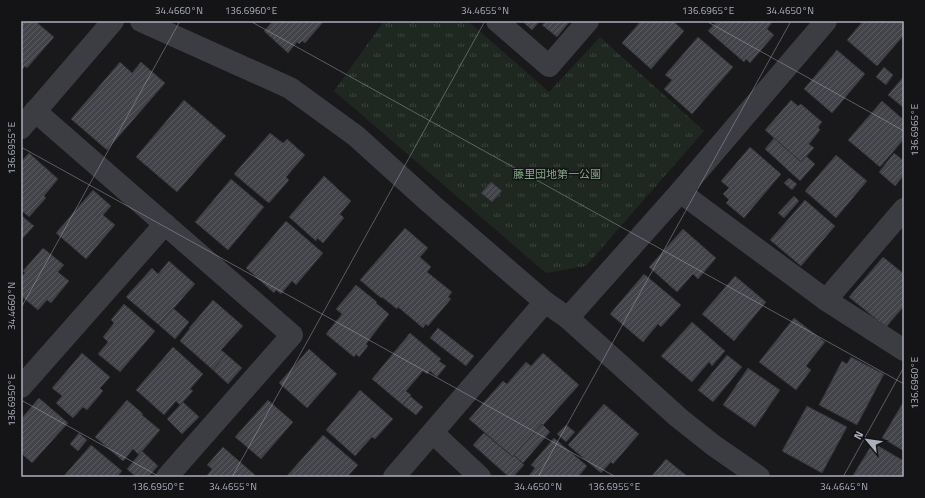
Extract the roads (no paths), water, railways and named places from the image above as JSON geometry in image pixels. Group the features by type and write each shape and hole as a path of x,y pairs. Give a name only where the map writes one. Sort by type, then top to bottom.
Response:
{"street":[{"path":"21,128 113,21"},
{"path":"141,21 290,88 356,136 436,208 546,302 568,318 679,418 713,445 759,477"},
{"path":"497,21 549,66 588,21"},
{"path":"568,318 680,192 826,21"},
{"path":"35,112 292,335 167,477"},
{"path":"680,192 826,300 904,350"},
{"path":"826,300 904,209"},
{"path":"21,387 165,224"},
{"path":"394,477 546,302"},
{"path":"433,433 480,477"}],"park label":[{"name":"藤里団地第一公園","path":"557,174"}]}
